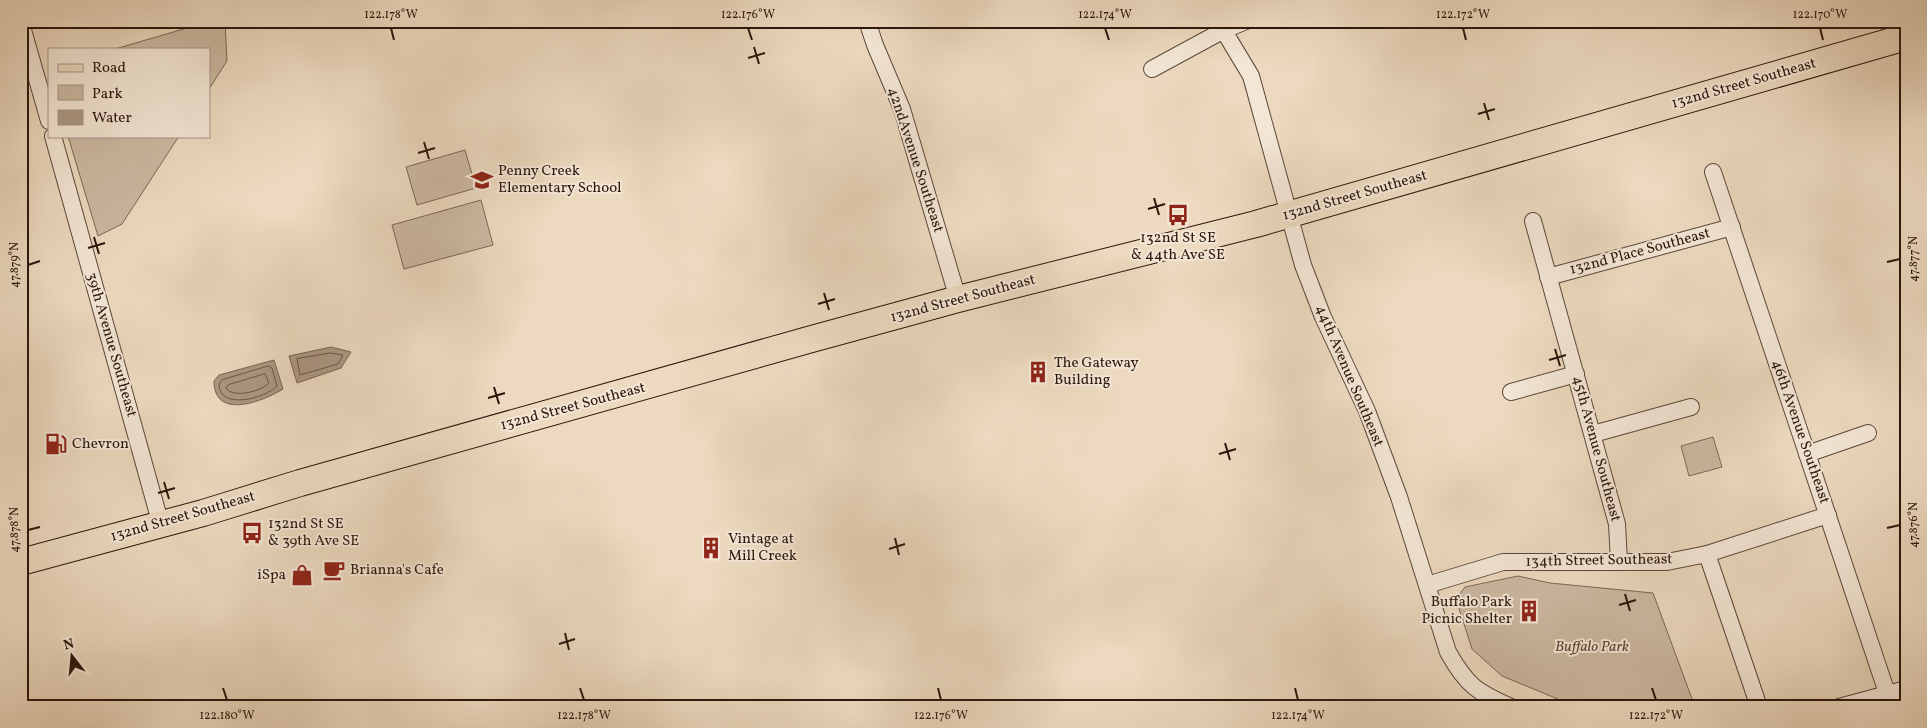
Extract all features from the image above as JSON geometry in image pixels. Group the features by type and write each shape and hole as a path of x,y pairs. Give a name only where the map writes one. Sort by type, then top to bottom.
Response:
{"main road":[{"name":"132nd Street Southeast","path":"21,562 161,525 366,464 958,300 1291,214 1906,37"}],"street":[{"name":"42ndAvenue Southeast","path":"867,21 902,109 958,300"},
{"path":"1152,69 1221,26 1246,21"},
{"path":"21,23 28,69 48,119"},
{"name":"44th Avenue Southeast","path":"1221,26 1251,76 1304,265 1324,317 1367,411 1399,497 1448,652 1461,675 1480,694 1511,707"},
{"name":"39th Avenue Southeast","path":"54,138 161,525"},
{"name":"46th Avenue Southeast","path":"1713,172 1886,693"},
{"name":"45th Avenue Southeast","path":"1532,221 1617,524 1619,562"},
{"name":"132nd Place Southeast","path":"1548,277 1732,228"},
{"path":"1511,392 1576,374"},
{"path":"1593,434 1692,407"},
{"path":"1807,454 1868,433"},
{"name":"134th Street Southeast","path":"1427,585 1503,562 1667,562 1707,554 1828,515"},
{"path":"1707,554 1759,707"},
{"path":"1839,707 1906,689"}],"green space":[{"path":"211,21 225,21 227,61 210,87 210,48 118,48"},
{"path":"69,138 178,138 122,224 98,236"},
{"path":"465,150 476,188 417,205 406,167"},
{"path":"481,200 493,245 404,269 392,225"},
{"path":"1713,437 1722,467 1689,476 1681,446"},
{"name":"Buffalo Park","path":"1518,576 1550,583 1653,593 1695,707 1577,707 1502,676 1472,649 1456,599 1465,587"}],"water":[{"path":"331,347 351,352 341,368 297,383 289,356"},
{"path":"274,360 283,389 275,394 253,402 231,404 222,401 216,393 214,381 219,375"}],"place":[{"name":"Penny Creek Elementary School","path":"482,180"},
{"name":"132nd St SE & 44th Ave SE","path":"1178,215"},
{"name":"The Gateway Building","path":"1038,372"},
{"name":"Chevron","path":"56,444"},
{"name":"132nd St SE & 39th Ave SE","path":"252,533"},
{"name":"Vintage at Mill Creek","path":"711,548"},
{"name":"Brianna's Cafe","path":"334,570"},
{"name":"iSpa","path":"302,575"},
{"name":"Buffalo Park Picnic Shelter","path":"1529,611"}]}
